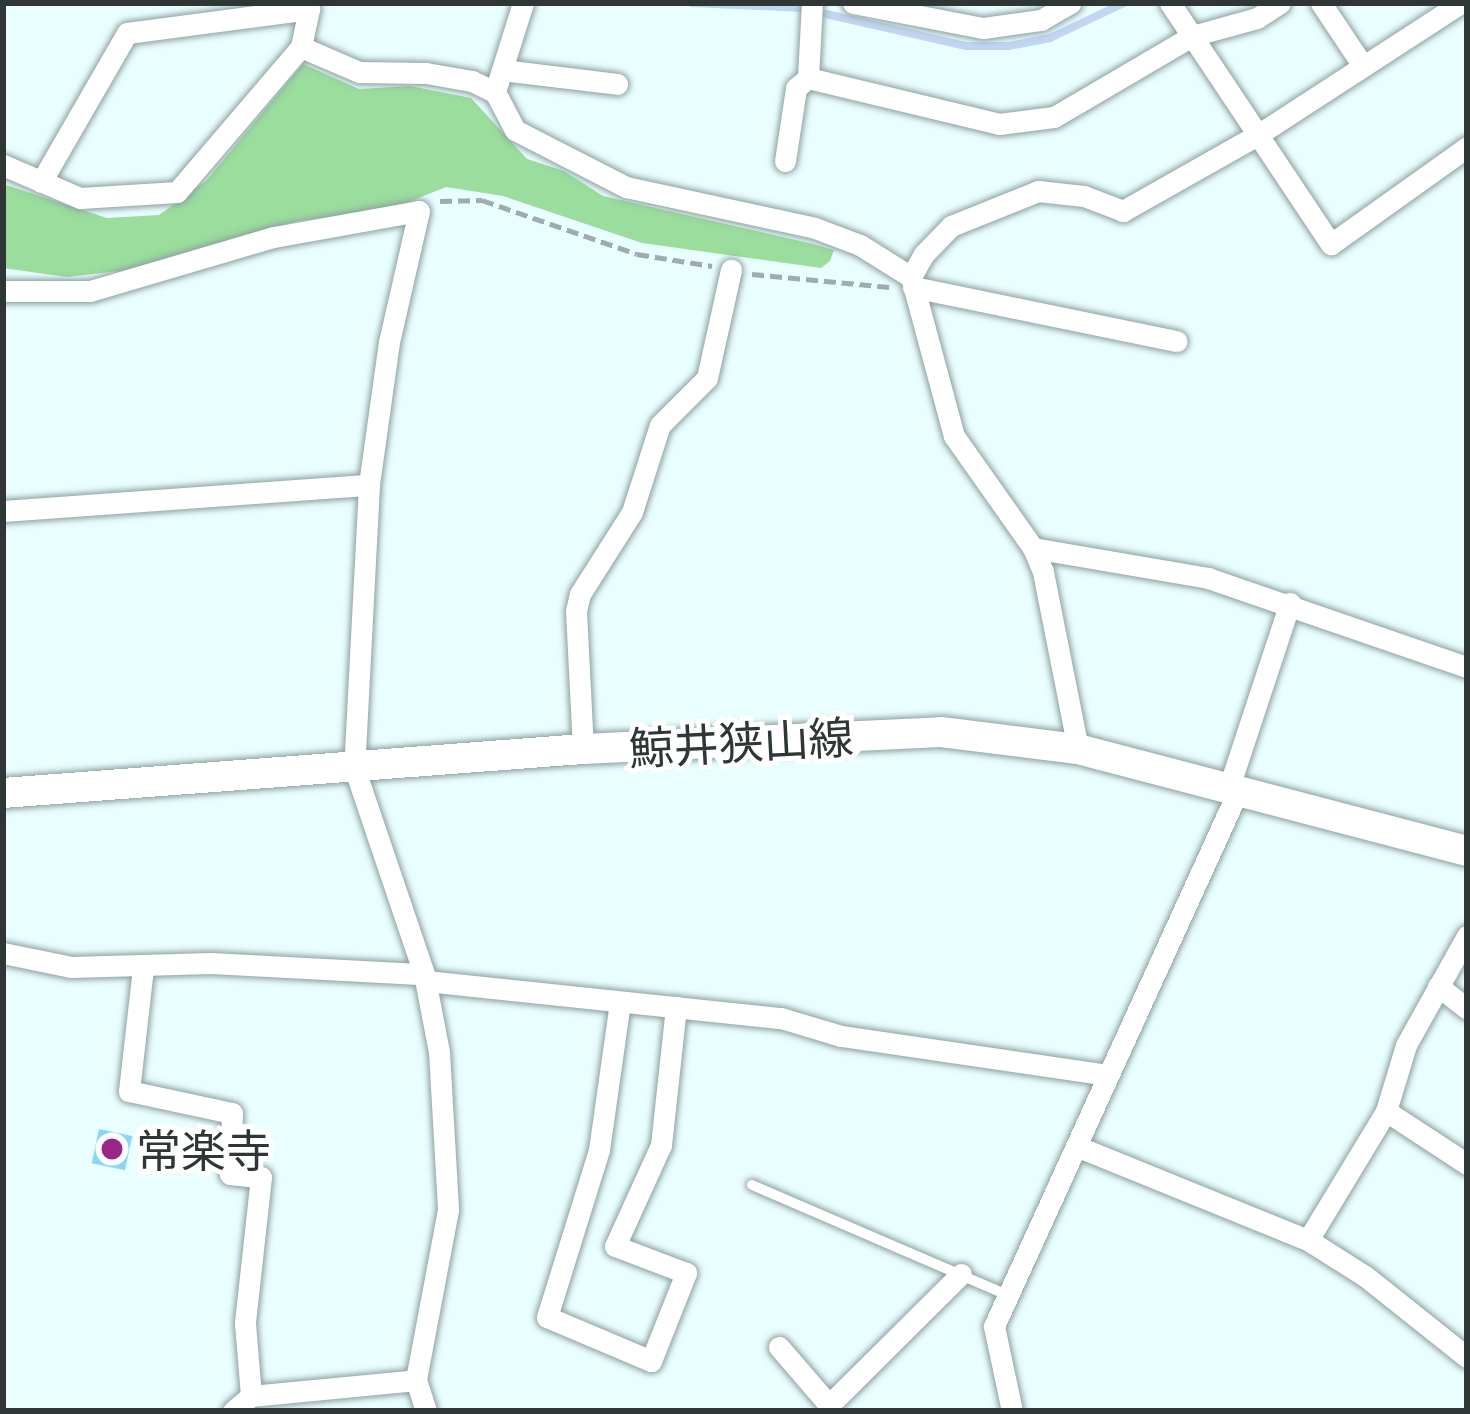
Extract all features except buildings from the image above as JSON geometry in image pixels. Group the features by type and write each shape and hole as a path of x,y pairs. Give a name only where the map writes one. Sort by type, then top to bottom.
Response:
{"main road":[{"name":"鯨井狭山線","path":"3,793 583,749 941,732 1078,749 1467,851"}],"street":[{"path":"523,3 499,81 515,130 626,188 815,228 860,245 912,282 1177,340"},
{"path":"785,161 796,88 808,78 812,3"},
{"path":"853,3 983,28 1071,3"},
{"path":"1170,3 1331,244 1467,147"},
{"path":"808,78 999,124 1054,117 1192,36 1257,18 1280,3"},
{"path":"1321,3 1364,65"},
{"path":"1078,749 1054,620 1033,548 954,436 912,282 923,254 951,226 1038,191 1084,196 1123,211 1259,134 1461,3"},
{"path":"3,165 41,182 80,198 177,192 301,47 310,6 127,33 41,182"},
{"path":"301,47 358,72 617,85"},
{"path":"3,292 90,291 274,237 419,211 389,342 369,485 354,767 425,978 448,1132 448,1210 416,1380 426,1411"},
{"path":"583,749 575,611 580,594 632,512 660,424 707,378 730,270"},
{"path":"3,511 369,485"},
{"path":"1033,548 1208,578 1467,667"},
{"path":"1012,1411 994,1326 1234,788 1289,603"},
{"path":"1308,1240 1386,1111 1401,1057 1467,936"},
{"path":"3,953 71,967 212,963 425,978 782,1018 841,1036 1107,1075"},
{"path":"143,968 129,1091 232,1113 230,1174 261,1177 244,1323 251,1396"},
{"path":"1438,986 1467,1009"},
{"path":"620,1002 599,1150 547,1317 651,1361 686,1273 615,1246 661,1145 676,1007"},
{"path":"1386,1111 1467,1164"},
{"path":"1076,1146 1308,1240 1365,1276 1467,1358"},
{"path":"779,1347 829,1405 962,1274"},
{"path":"232,1411 251,1396 416,1380"}],"lane":[{"path":"752,1185 1007,1295"}],"path":[{"path":"419,211 446,198 482,200 637,254 885,290 912,282"}],"green space":[{"path":"303,64 359,89 410,86 471,98 527,159 564,171 603,196 834,250 821,268 642,243 503,196 446,187 391,209 297,221 128,270 67,277 3,268 3,184 107,218 159,215 206,181"}],"waterway":[{"path":"692,3 805,8"},
{"path":"826,14 966,46 1009,46 1050,38 1124,3"}],"place":[{"name":"常楽寺","path":"112,1149"}]}
